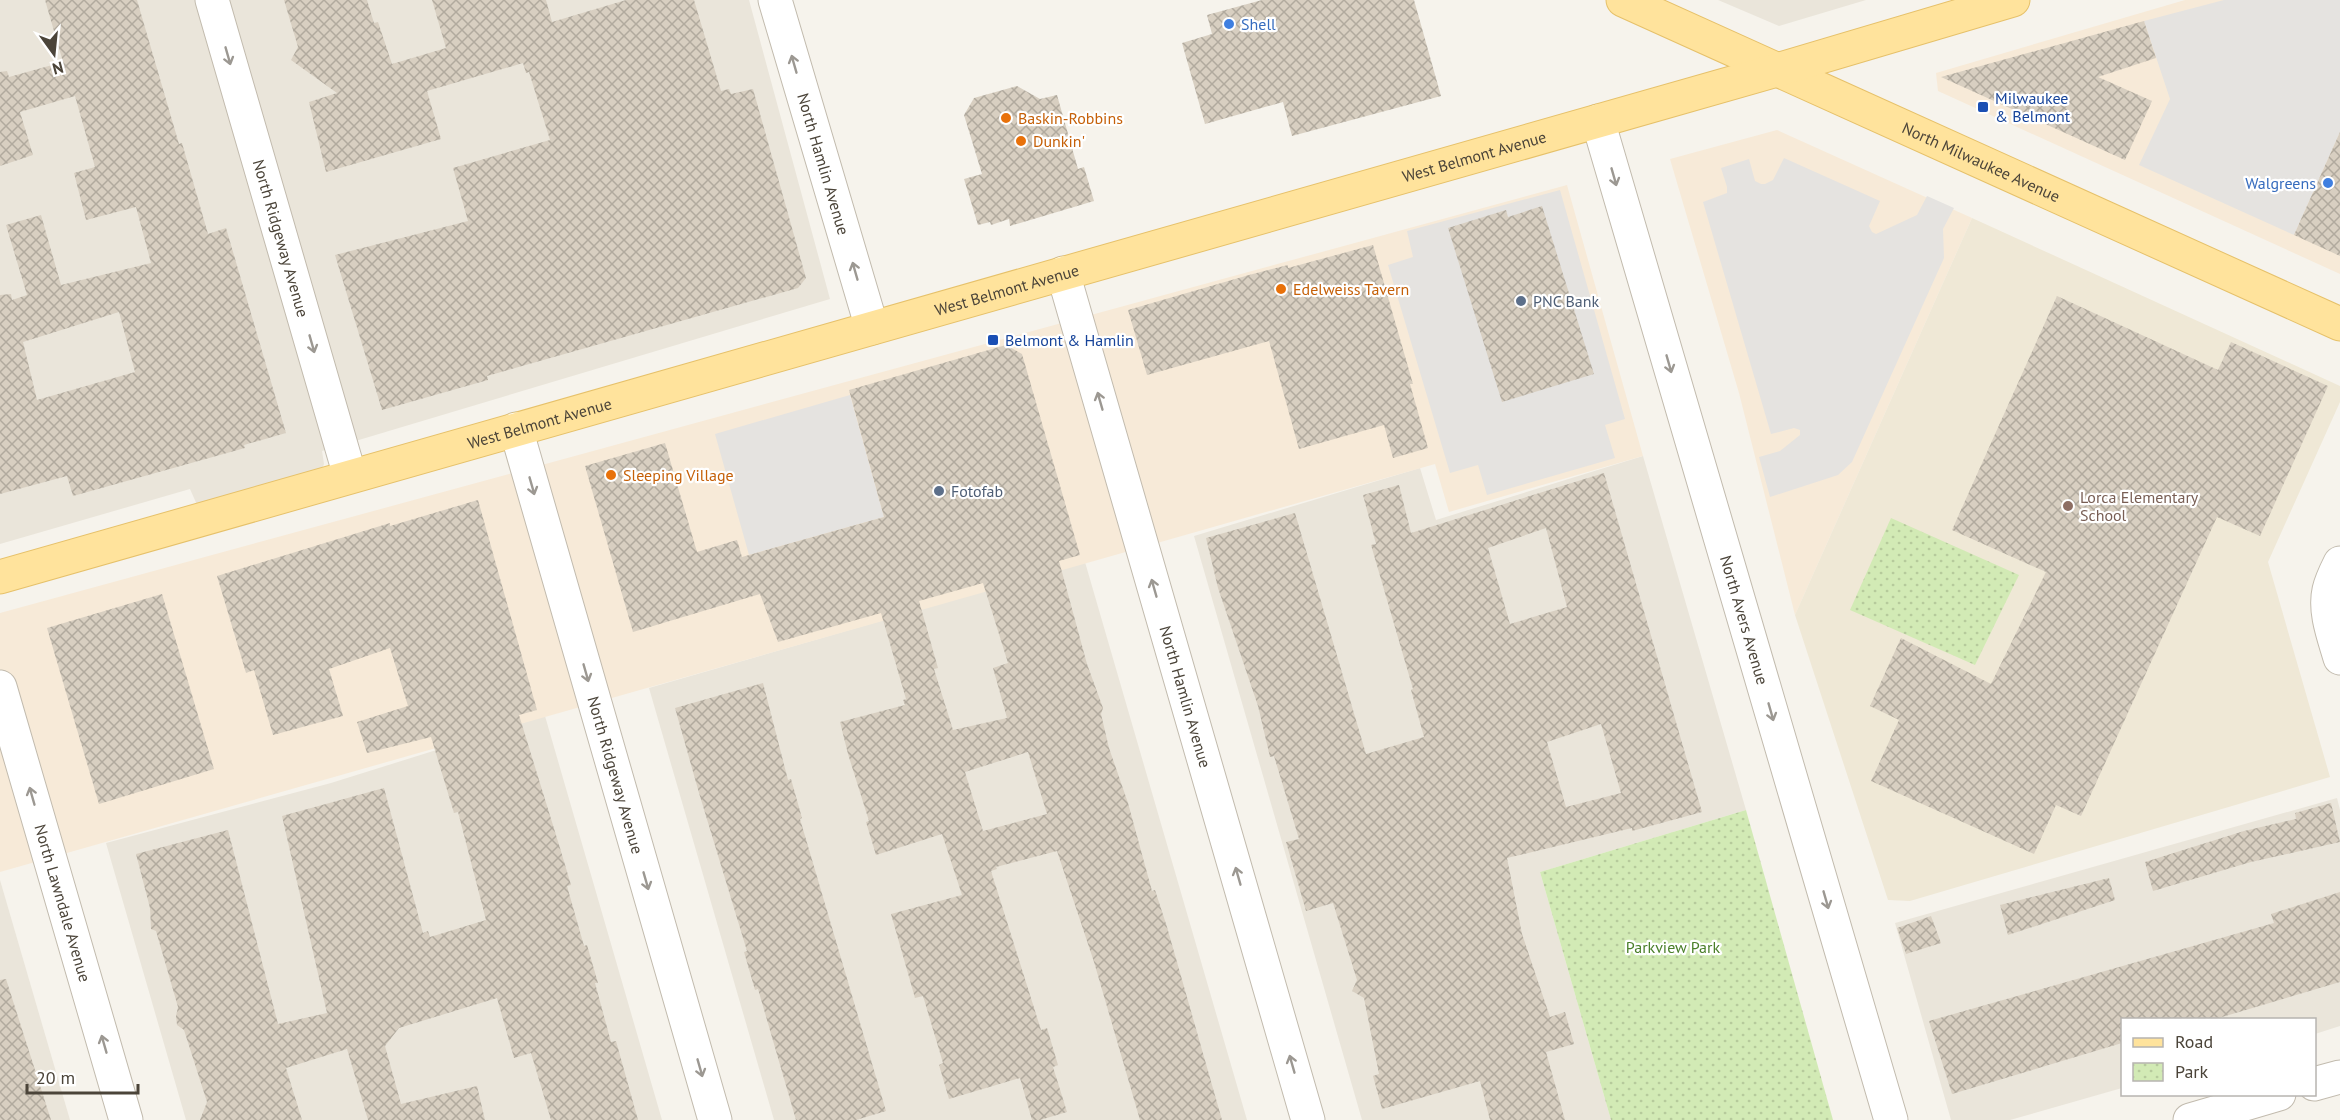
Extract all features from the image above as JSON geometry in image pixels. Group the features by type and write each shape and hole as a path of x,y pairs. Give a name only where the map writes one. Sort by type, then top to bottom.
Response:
{"main road":[{"name":"North Milwaukee Avenue","path":"1623,0 2340,324"},
{"name":"West Belmont Avenue","path":"0,577 1777,70 2013,0"}],"street":[{"name":"North Ridgeway Avenue","path":"212,0 350,476"},
{"name":"North Hamlin Avenue","path":"775,0 872,328"},
{"name":"North Avers Avenue","path":"1598,121 1891,1120"},
{"name":"North Hamlin Avenue","path":"1063,273 1308,1120"},
{"name":"North Ridgeway Avenue","path":"516,429 715,1120"},
{"path":"2340,563 2329,590 2328,608 2340,658"},
{"name":"North Lawndale Avenue","path":"0,687 126,1120"},
{"path":"2316,1083 2340,1077"},
{"path":"2190,1120 2275,1096"}],"shaded area":[{"path":"0,0 749,0 830,299 322,451 324,464 320,474 198,507 190,489 0,544"},
{"path":"1718,0 1866,0 1779,26"},
{"path":"2185,0 2340,0 2340,274 1938,91 1936,73"},
{"path":"2224,0 2340,0 2340,132 2294,235 2139,165 2170,99 2144,21"},
{"path":"1777,130 1972,218 1795,615 1739,393 1670,159"},
{"path":"1784,158 1880,201 1869,226 1876,234 1917,215 1927,196 1954,208 1943,229 1944,258 1852,462 1838,475 1770,497 1759,457 1780,451 1800,435 1800,430 1794,428 1771,434 1703,202 1727,193 1721,168 1749,159 1755,181 1765,184 1773,180"},
{"path":"1567,185 1643,456 1449,512 1435,464 0,872 0,613"},
{"path":"1560,190 1625,419 1605,425 1615,458 1487,495 1478,465 1450,473 1388,265 1413,257 1407,231"},
{"name":"Lorca Elementary School","path":"1972,218 2340,386 2340,402 2268,562 2330,777 1910,901 1888,900 1795,615"},
{"path":"850,395 884,517 749,555 715,434"},
{"path":"1643,456 1746,810 1540,872 1611,1120 1362,1120 1194,536 1420,468 1436,520"},
{"path":"1085,562 1247,1120 774,1120 649,688"},
{"path":"545,716 662,1120 186,1120 106,843 331,783"},
{"path":"2337,798 2340,810 2340,1026 2316,1034 2316,1018 2121,1018 2121,1088 2010,1120 1951,1120 1895,923"},
{"path":"0,880 70,1120 0,1120"}],"green space":[{"path":"1891,518 2019,575 1975,665 1850,610"},
{"name":"Parkview Park","path":"1746,810 1833,1120 1611,1120 1540,872"}],"building":[{"path":"45,0 137,0 208,234 226,228 286,433 244,445 245,448 73,496 67,476 0,494 0,295 11,294 12,300 27,295 6,225 41,215 61,285 151,263 136,207 86,220 74,173 95,167 75,96 20,112 33,155 0,166 0,72 7,71 9,77 63,62","holes":["119,312 135,372 37,400 23,342"]},
{"path":"284,0 367,0 374,23 378,22 392,64 446,48 432,0 546,0 552,22 626,0 694,0 721,91 729,89 731,94 753,89 806,278 798,288 487,376 488,380 382,410 335,255 468,221 453,168 550,140 529,72 526,73 523,63 427,91 441,139 326,172 309,102 337,93 291,60 298,47"},
{"name":"Shell","path":"1262,0 1414,0 1441,96 1292,136 1283,102 1205,124 1182,43 1212,34 1207,15"},
{"path":"2144,21 2156,58 2098,77 2152,101 2125,160 1941,77"},
{"name":"Dunkin'","path":"1017,86 1040,99 1057,95 1078,169 1084,167 1094,201 1010,226 1009,219 991,225 990,222 978,225 964,179 982,174 964,115 974,98"},
{"name":"Walgreens","path":"2340,132 2340,256 2294,235"},
{"name":"PNC Bank","path":"1542,206 1594,374 1502,402 1448,228 1506,210 1508,217"},
{"path":"1373,245 1413,384 1410,384 1428,448 1393,458 1384,425 1299,449 1269,341 1147,375 1128,310 1249,275 1288,265 1288,268"},
{"name":"Lorca Elementary School","path":"2057,296 2218,370 2231,342 2328,386 2260,536 2217,517 2081,816 2056,805 2034,854 1871,781 1899,720 1870,706 1901,638 1991,684 2046,572 1952,530"},
{"path":"1006,345 1022,354 1080,555 1059,561 1087,664 1103,708 1101,714 1109,748 1128,803 1152,891 1155,890 1167,927 1222,1120 1140,1120 1094,962 1057,851 996,867 997,869 991,871 1041,1030 1047,1028 1058,1065 1053,1067 1067,1112 1032,1120 1020,1078 949,1099 939,1065 943,1063 923,996 915,998 891,914 962,895 942,834 876,855 866,822 869,821 840,722 905,705 903,700 906,699 881,613 778,642 760,594 633,632 585,466 665,443 697,552 737,540 742,557 884,517 849,390","holes":["983,583 1008,663 993,668 1007,718 953,730 934,669 938,668 919,601","1028,752 1047,814 983,831 965,772"]},
{"path":"1604,473 1702,812 1632,831 1632,828 1507,858 1522,934 1550,1017 1565,1012 1574,1044 1546,1052 1565,1120 1490,1120 1480,1081 1382,1109 1373,1076 1379,1074 1364,998 1352,991 1357,980 1333,903 1306,911 1286,842 1299,839 1274,756 1270,757 1258,706 1218,588 1206,538 1295,513 1366,754 1424,737 1411,690 1413,689 1371,545 1376,544 1363,495 1399,485 1411,533","holes":["1546,528 1567,607 1510,624 1488,548","1601,724 1621,793 1566,807 1547,742"]},
{"path":"478,500 537,710 519,715 571,885 567,886 584,946 587,945 598,983 595,983 611,1042 616,1041 638,1120 551,1120 531,1053 514,1058 497,998 399,1028 385,1046 401,1104 477,1086 485,1120 368,1120 347,1049 286,1068 302,1120 200,1120 207,1102 184,1030 177,1025 178,1007 156,931 151,929 150,908 136,854 228,830 278,1024 327,1013 282,816 384,788 423,933 428,931 430,937 486,920 458,812 454,813 431,737 367,753 357,722 408,706 390,648 329,669 343,716 273,735 254,670 246,673 217,576 390,523 390,526"},
{"path":"162,594 214,769 99,804 47,628"},
{"path":"763,683 788,780 791,779 802,818 800,819 886,1111 856,1120 796,1120 758,989 755,990 744,952 747,951 675,708"},
{"path":"2331,803 2340,842 2251,862 2153,891 2145,862 2244,831 2296,819 2295,813"},
{"path":"2109,878 2115,900 2008,935 2000,905"},
{"path":"2340,892 2340,982 2219,1018 2121,1018 2121,1043 1952,1094 1929,1021 2274,923 2271,914"},
{"path":"1931,916 1941,943 1906,954 1897,928"},
{"path":"6,979 51,1120 0,1120 0,980"}],"place":[{"name":"Shell","path":"1229,24"},
{"name":"Milwaukee & Belmont","path":"1983,107"},
{"name":"Baskin-Robbins","path":"1006,118"},
{"name":"Dunkin'","path":"1021,141"},
{"name":"Walgreens","path":"2328,183"},
{"name":"Edelweiss Tavern","path":"1281,289"},
{"name":"PNC Bank","path":"1521,301"},
{"name":"Belmont & Hamlin","path":"993,340"},
{"name":"Sleeping Village","path":"611,475"},
{"name":"Fotofab","path":"939,491"},
{"name":"Lorca Elementary School","path":"2068,506"}]}
